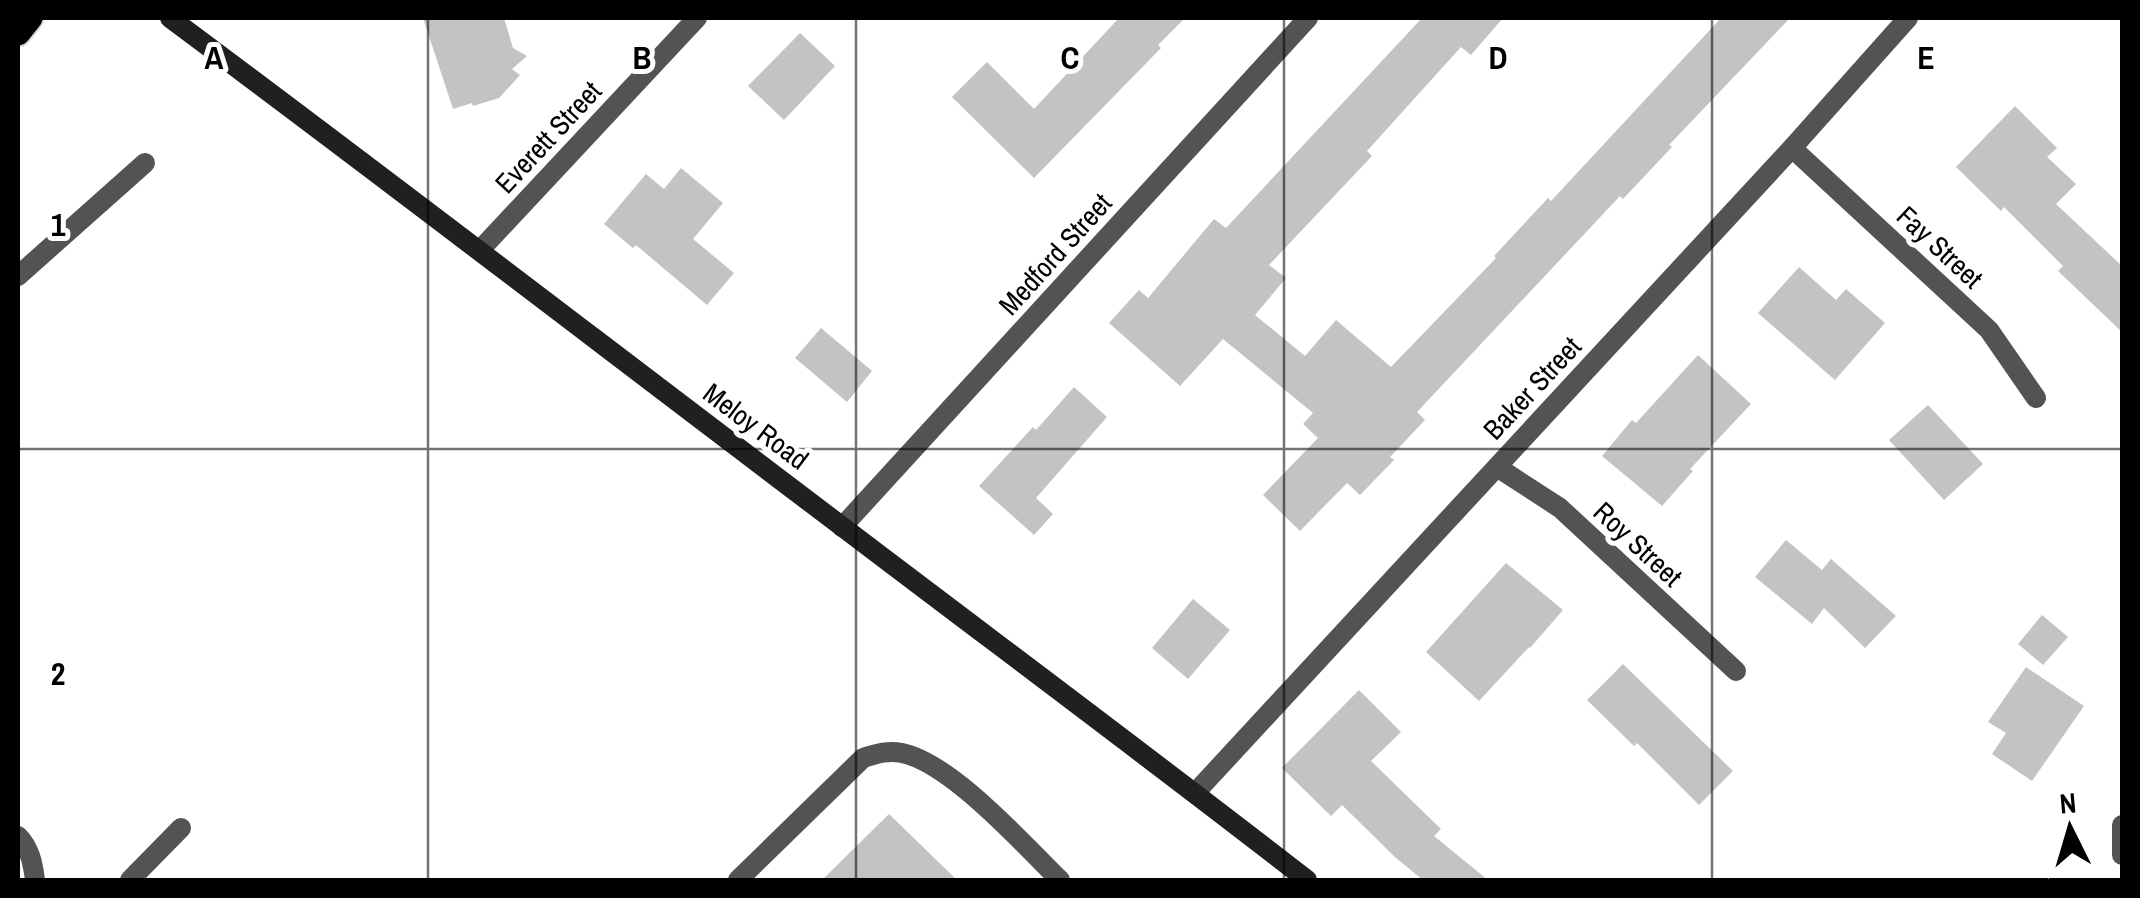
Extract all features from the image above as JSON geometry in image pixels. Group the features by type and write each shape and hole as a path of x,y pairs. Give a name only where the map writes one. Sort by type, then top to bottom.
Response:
{"main road":[{"path":"18,32 30,18"},
{"name":"Meloy Road","path":"170,18 1195,792 1306,880"}],"street":[{"name":"Everett Street","path":"480,250 697,18"},
{"name":"Medford Street","path":"842,527 1308,18"},
{"name":"Baker Street","path":"1195,792 1908,18"},
{"name":"Fay Street","path":"1792,148 1989,330 2036,398"},
{"path":"18,276 145,163"},
{"name":"Roy Street","path":"1497,467 1560,508 1736,670"},
{"path":"738,880 863,758 883,752 903,753 936,766 1060,880"},
{"path":"2122,825 2122,855"},
{"path":"130,880 181,828"},
{"path":"18,836 33,864 35,880"}],"building":[{"path":"423,18 504,18 513,48 527,56 512,69 520,75 499,98 453,109"},
{"path":"1119,18 1185,18 1158,45 1161,48 1034,178 952,97 987,62 1034,109"},
{"path":"1422,18 1503,18 1471,55 1461,47 1367,151 1372,156 1269,265 1286,278 1255,315 1305,356 1336,320 1391,367 1721,18 1790,18 1623,199 1620,196 1417,412 1425,420 1390,457 1394,460 1360,495 1347,483 1300,531 1263,495 1318,438 1303,424 1313,413 1223,339 1180,386 1109,323 1139,290 1148,298 1214,219 1226,228"},
{"path":"800,33 835,66 784,120 748,86"},
{"path":"2015,106 2057,148 2047,157 2076,184 2056,204 2122,266 2122,332 2058,271 2063,266 2004,207 2001,211 1956,167"},
{"path":"681,168 723,203 693,239 734,273 707,305 636,245 633,248 604,224 646,174 664,189"},
{"path":"1799,267 1836,300 1846,289 1885,323 1835,380 1758,313"},
{"path":"821,328 872,371 847,402 795,358"},
{"path":"1698,355 1751,404 1690,469 1693,471 1662,506 1602,456 1632,420 1636,423"},
{"path":"1074,387 1107,417 1036,498 1053,514 1034,535 979,486"},
{"path":"1928,405 1983,464 1944,500 1889,440"},
{"path":"1786,540 1822,570 1831,559 1896,616 1865,648 1824,608 1812,624 1755,577"},
{"path":"1506,563 1563,610 1479,701 1426,652"},
{"path":"1193,599 1230,630 1188,679 1152,648"},
{"path":"2042,615 2068,637 2043,665 2018,644"},
{"path":"1623,664 1733,771 1699,805 1587,700"},
{"path":"2026,667 2084,706 2032,781 1992,754 2006,733 1988,722"},
{"path":"1359,690 1401,732 1371,761 1441,829 1434,836 1488,880 1423,880 1342,805 1331,816 1282,768"},
{"path":"889,814 957,880 822,880"}]}
